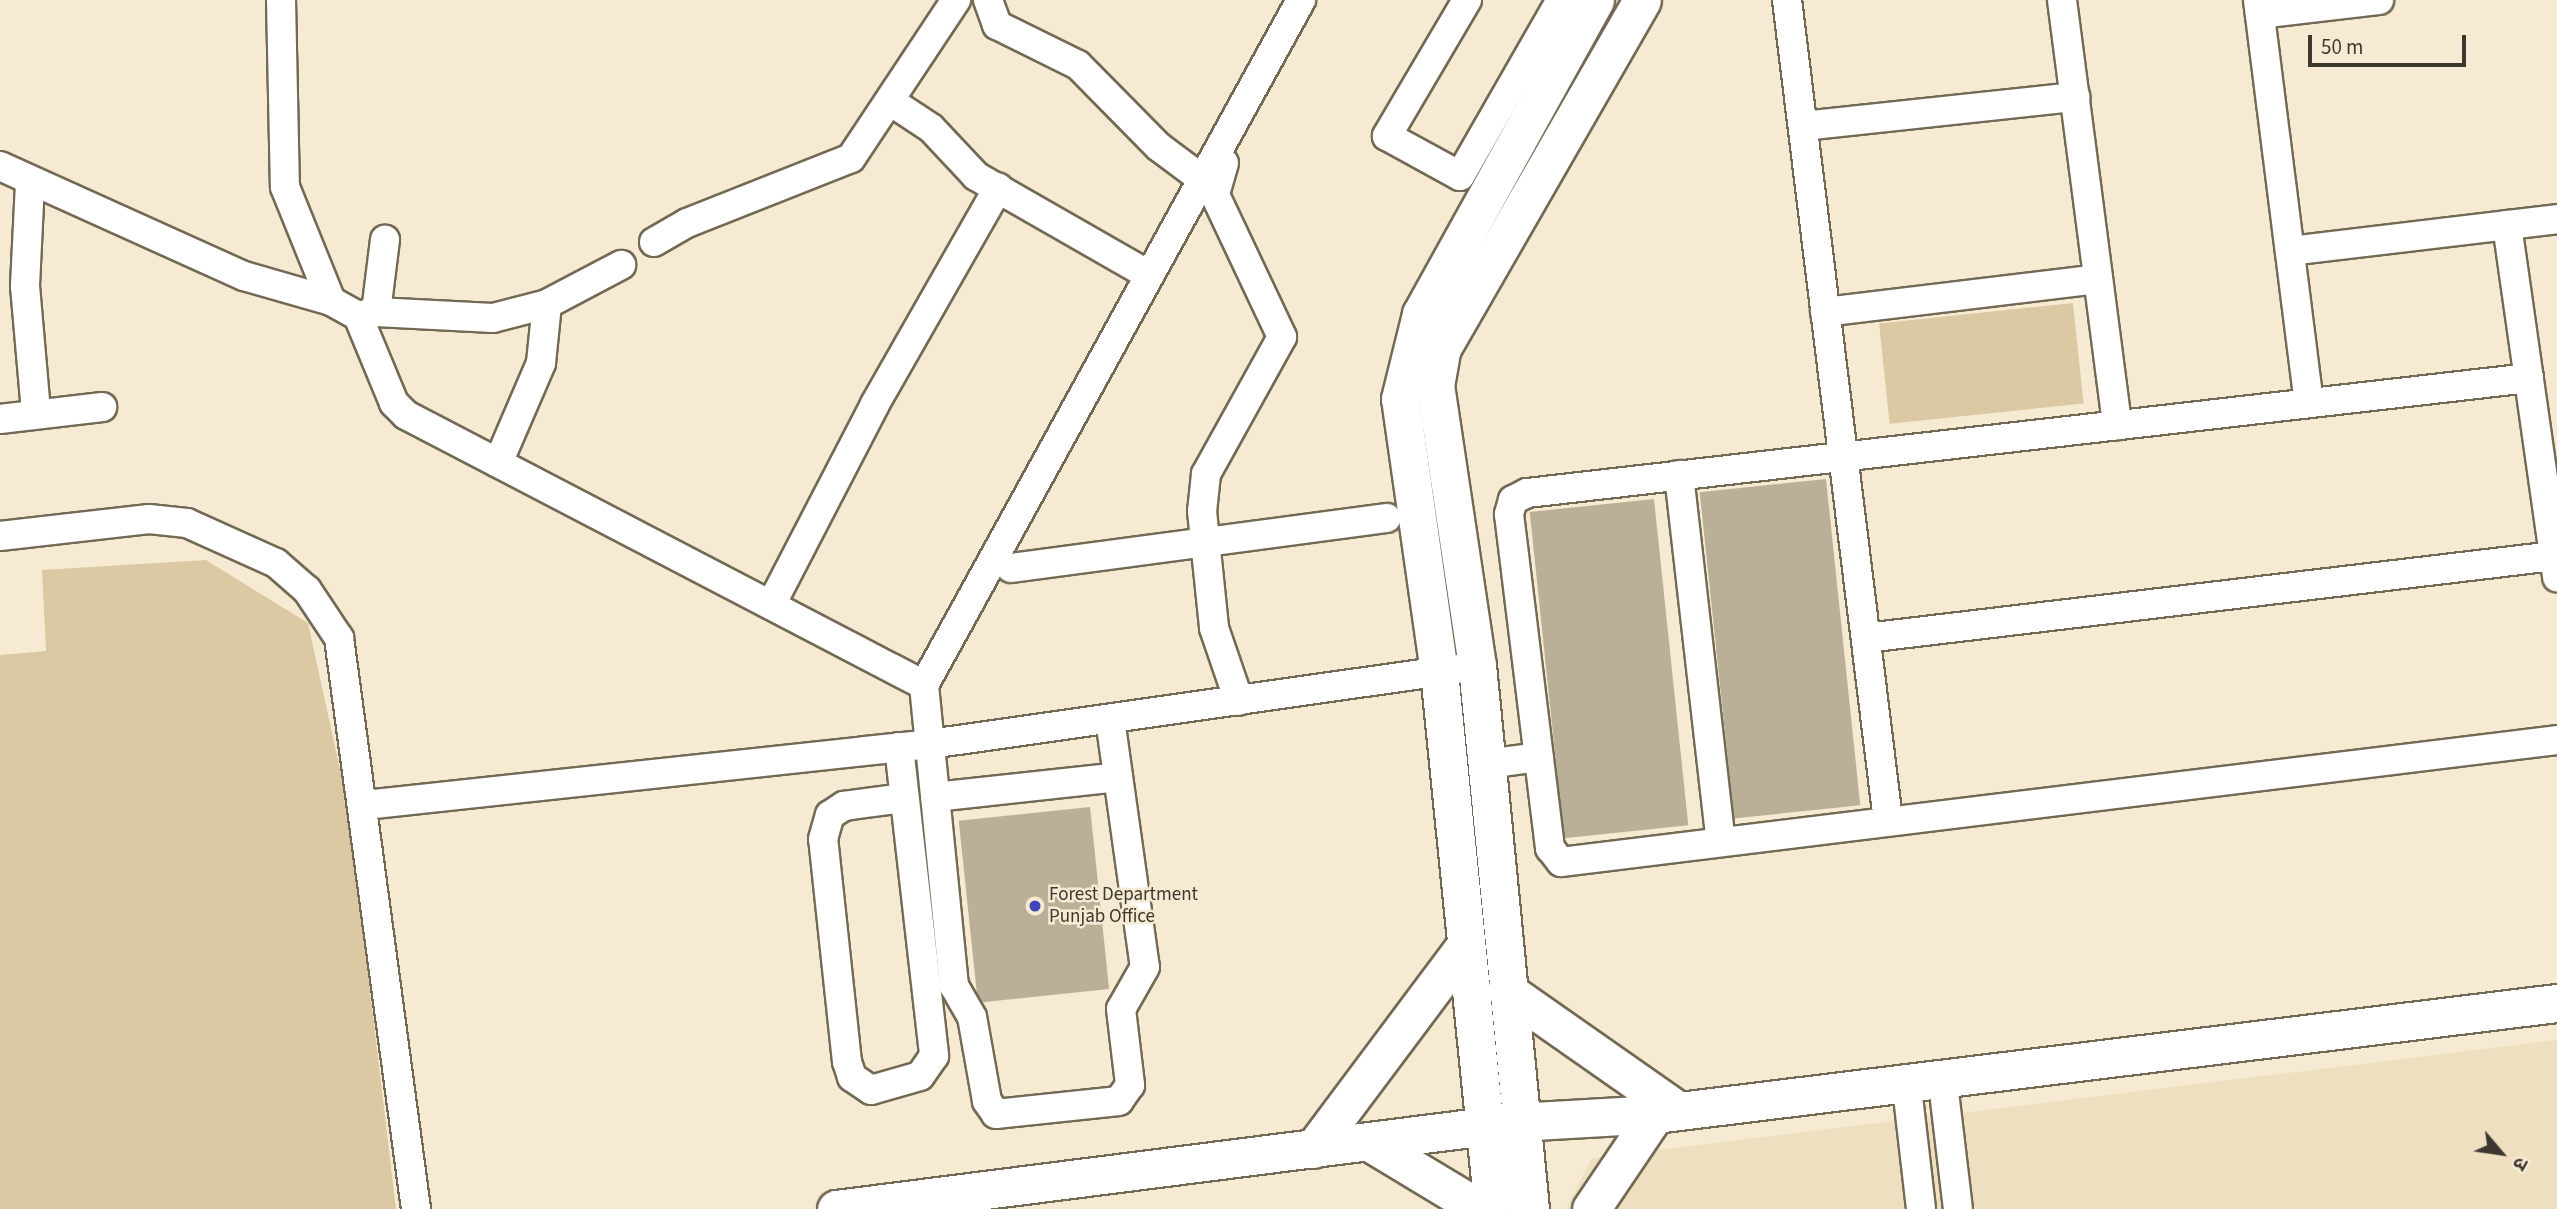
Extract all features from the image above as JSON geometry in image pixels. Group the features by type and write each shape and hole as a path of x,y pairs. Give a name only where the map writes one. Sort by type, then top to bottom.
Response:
{"main road":[{"path":"1530,1209 1501,1125 1465,946 1439,672 1400,399 1421,314 1595,0"},
{"path":"1493,1209 1501,1125 1506,990 1477,666 1437,427 1443,348 1642,0"},
{"path":"1313,1149 1465,946"},
{"path":"1506,990 1666,1112"},
{"path":"836,1209 1501,1125 1666,1112 1906,1079 2557,1003"},
{"path":"1591,1209 1666,1112"},
{"path":"1368,1142 1480,1209"}],"street":[{"path":"281,0 285,187 331,301"},
{"path":"654,242 734,202 835,168 859,149 956,0"},
{"path":"988,0 997,25 1078,65 1159,147 1202,179"},
{"path":"1110,719 1144,967 1121,1009 1128,1091 1119,1101 1098,1105 1001,1115 990,1108 974,1023 954,986 924,685 1301,0"},
{"path":"1227,702 1214,628 1204,542 1206,474 1216,448 1282,337 1215,183 1319,0"},
{"path":"1466,0 1387,136 1460,176 1561,0"},
{"path":"1787,0 1888,820"},
{"path":"2062,0 2117,425"},
{"path":"2309,402 2259,7 2379,0"},
{"path":"1802,126 2075,97"},
{"path":"890,101 931,128 968,169 1149,275"},
{"path":"10,174 244,276 367,314 462,320 547,304 621,265"},
{"path":"10,174 25,286 36,413"},
{"path":"771,605 875,404 998,188"},
{"path":"2290,251 2557,219"},
{"path":"1866,638 2556,567 2507,225"},
{"path":"385,240 367,314 399,410 924,685"},
{"path":"1825,312 2098,279"},
{"path":"498,463 541,363 547,304"},
{"path":"2529,378 1843,454 1527,493 1513,500 1509,514 1552,857 1561,862 2557,740"},
{"path":"0,419 102,407"},
{"path":"1679,475 1721,842"},
{"path":"1011,568 1387,518"},
{"path":"0,536 149,519 187,523 276,563 307,590 339,638 365,805 415,1209"},
{"path":"365,805 930,744 1477,666"},
{"path":"899,747 934,1056 920,1076 871,1090 852,1077 847,1062 823,839 830,815 844,806 904,798"},
{"path":"1486,764 1539,758"},
{"path":"935,797 1118,777"},
{"path":"1942,1075 1958,1209"},
{"path":"1906,1079 1922,1209"}],"shaded area":[{"path":"2073,303 2084,403 1890,424 1879,323"},
{"path":"206,560 308,623 348,806 396,1209 0,1209 0,655 46,651 42,570"},
{"path":"2557,1040 2557,1209 1566,1209 1592,1158"}],"building":[{"path":"1826,479 1860,805 1734,818 1700,492"},
{"path":"1654,499 1688,825 1564,838 1530,512"},
{"name":"Forest Department Punjab Office","path":"1090,807 1109,989 978,1003 959,821"}],"place":[{"name":"Forest Department Punjab Office","path":"1035,906"}]}
